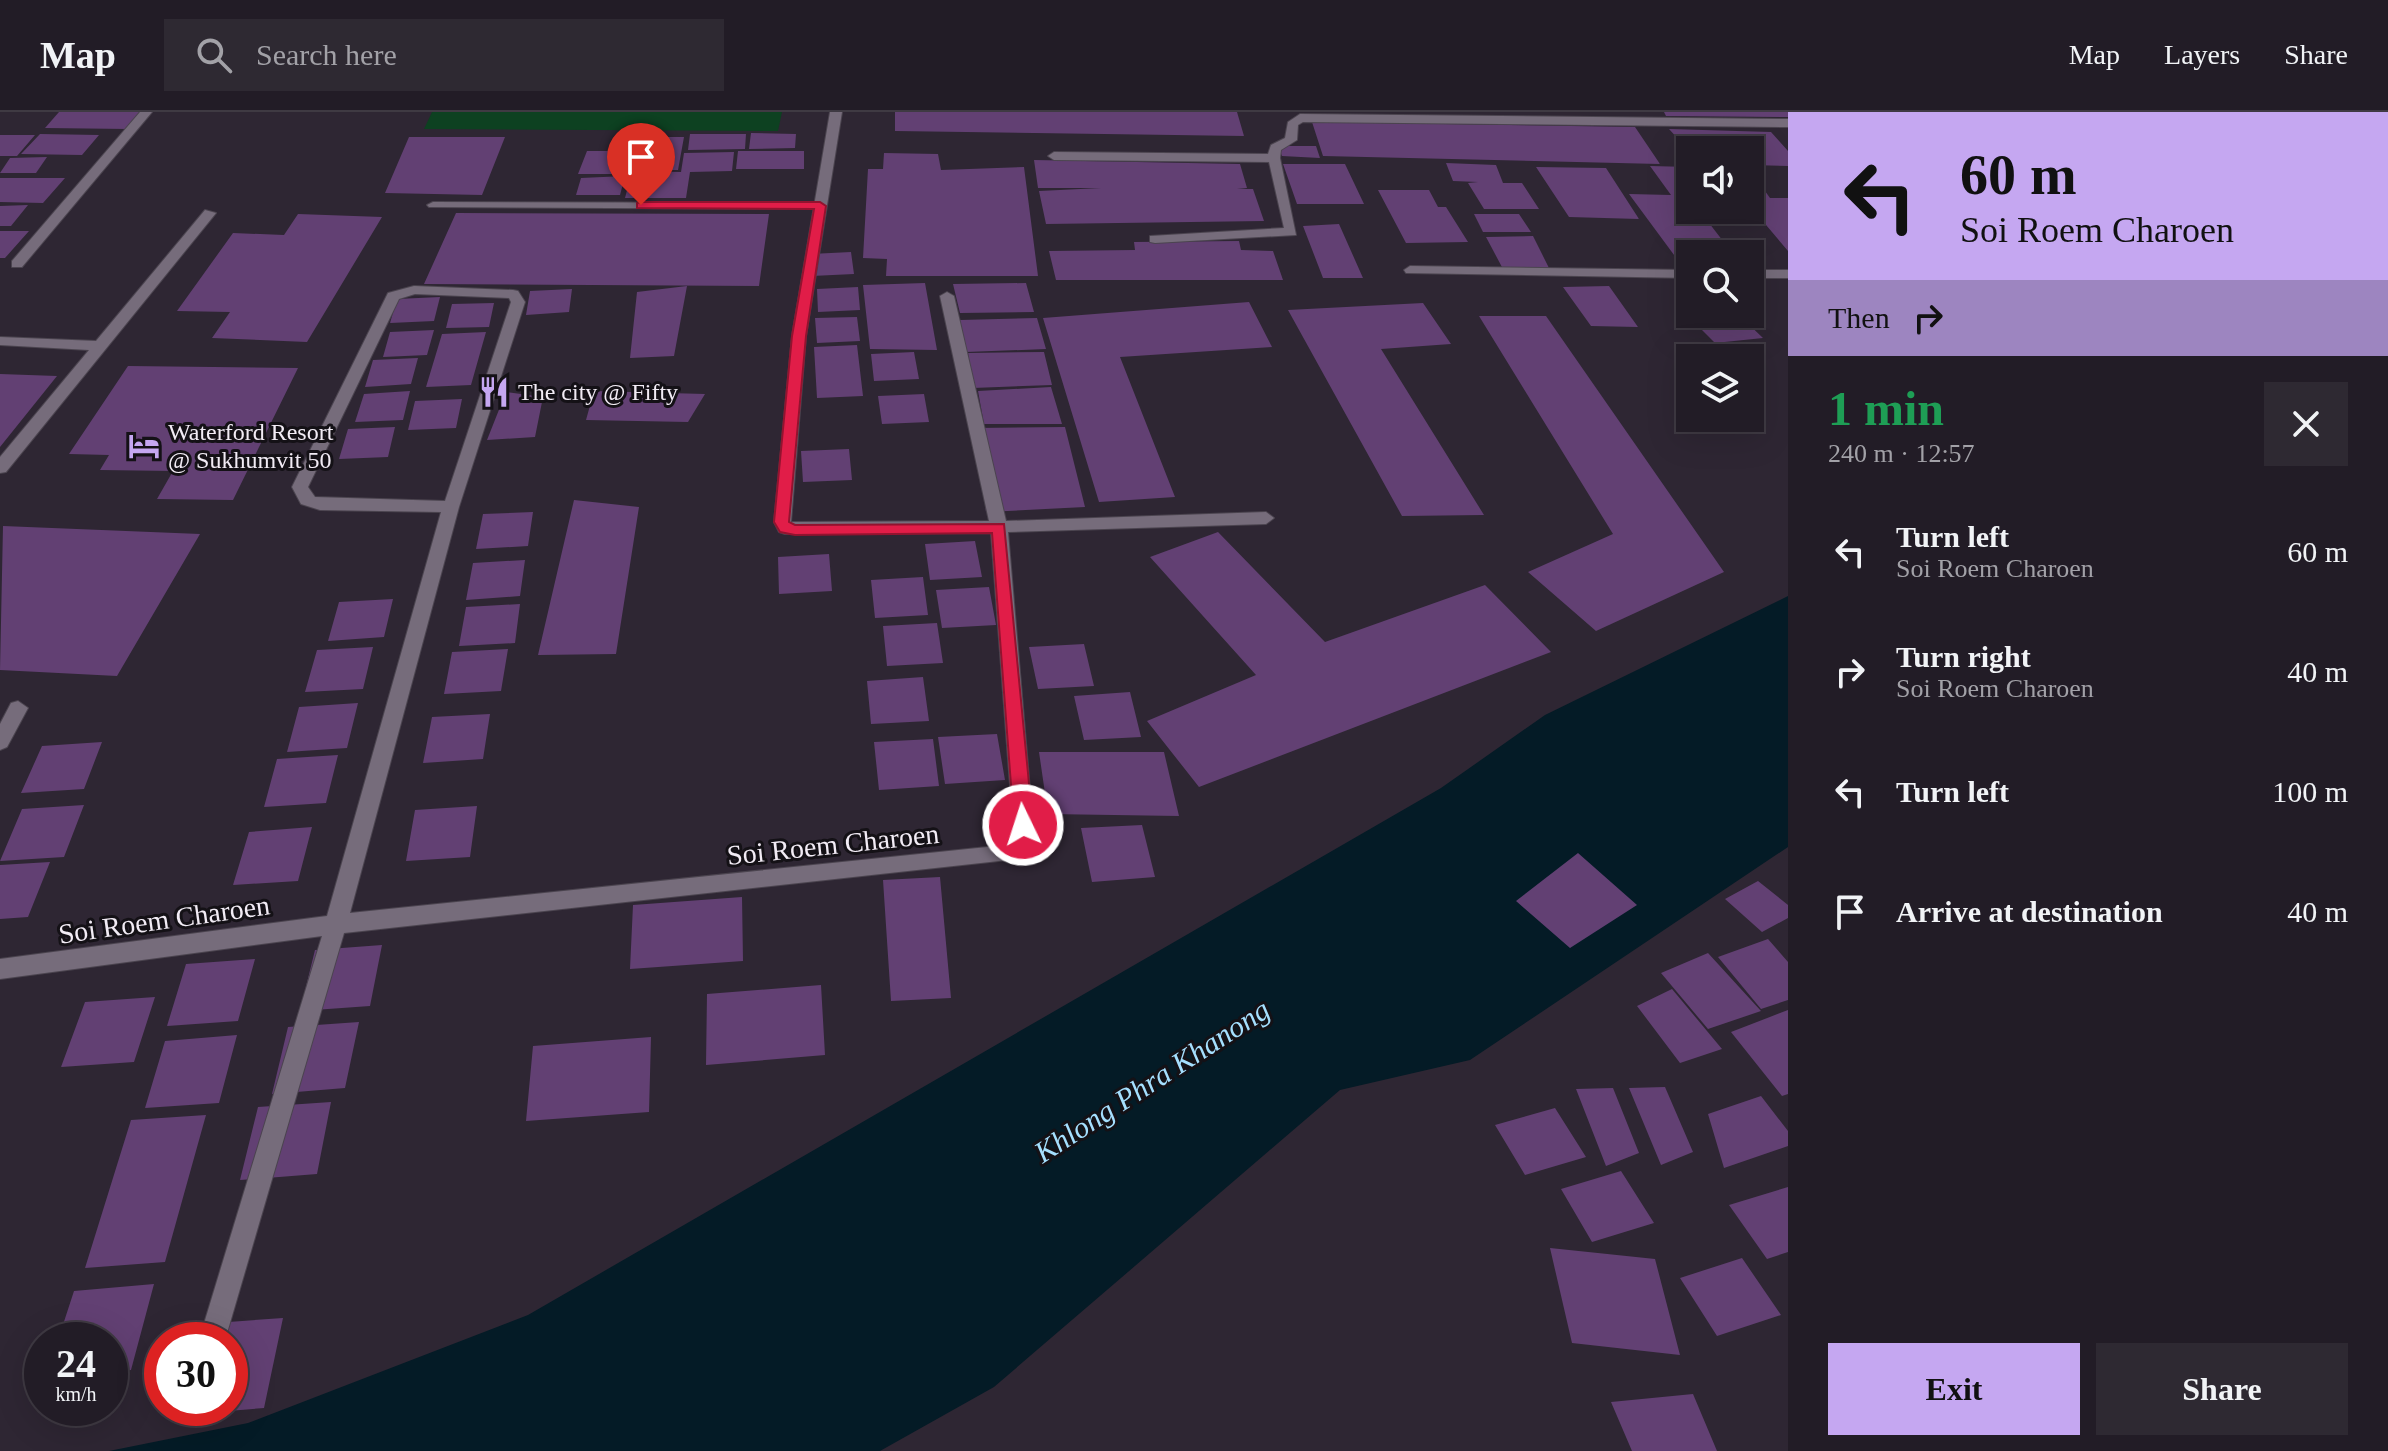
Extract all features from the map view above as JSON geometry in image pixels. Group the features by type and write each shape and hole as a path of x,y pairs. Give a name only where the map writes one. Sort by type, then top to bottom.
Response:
{"street":[{"path":"17,264 146,112"},
{"path":"836,112 799,336 782,522 785,528 999,527 1266,518"},
{"path":"1155,239 1291,232 1274,158 1275,148 1291,140 1293,123 1308,117 1657,117 1788,123"},
{"path":"1054,156 1274,158"},
{"path":"0,468 210,213"},
{"path":"217,1322 336,924 451,507 518,302 516,296 505,292 403,290 393,296 300,487 301,495 309,502 320,504 451,507"},
{"name":"Soi Roem Charoen","path":"0,969 336,924 1001,854 1017,843 1023,825 999,527 947,296"},
{"path":"0,341 101,346"},
{"path":"0,742 18,708"}],"lane":[{"path":"433,205 820,206"},
{"path":"1410,270 1676,274"},
{"path":"1764,274 1788,274"}],"green space":[{"path":"432,112 782,112 778,131 424,129"}],"water":[{"name":"Khlong Phra Khanong","path":"1788,596 1788,847 1470,1060 1340,1090 994,1387 880,1451 109,1451 233,1426 248,1426 248,1423 528,1315 1441,788 1545,715"}],"building":[{"path":"59,112 145,112 128,129 45,128"},
{"path":"895,112 1237,112 1244,136 895,131"},
{"path":"1664,112 1788,112 1788,117 1666,116"},
{"path":"1312,122 1635,127 1660,164 1323,156"},
{"path":"1669,129 1771,132 1788,151 1788,166 1764,165 1764,136 1676,137"},
{"path":"751,133 796,134 795,148 749,149"},
{"path":"40,134 99,135 82,155 21,154"},
{"path":"690,134 746,134 745,149 688,150"},
{"path":"0,135 35,135 17,156 0,156"},
{"path":"409,137 505,137 482,195 385,193"},
{"path":"641,137 684,137 678,170 632,170"},
{"path":"1278,146 1316,146 1320,158 1282,156"},
{"path":"587,151 626,151 620,174 578,174"},
{"path":"738,151 804,151 804,169 736,169"},
{"path":"734,152 732,171 690,172 686,198 625,198 632,171 681,172 684,153"},
{"path":"884,153 938,154 941,170 1024,167 1038,276 886,276 887,259 863,258 868,169 883,169"},
{"path":"47,157 36,173 0,173 10,158"},
{"path":"1034,160 1240,164 1247,188 1237,189 1253,189 1264,221 1046,224 1039,191 1101,188 1038,188"},
{"path":"1446,163 1496,165 1503,183 1522,183 1539,209 1484,209 1468,183 1478,182 1453,181"},
{"path":"1283,164 1345,164 1364,204 1297,204"},
{"path":"1650,166 1676,167 1676,224 1710,224 1722,240 1676,240 1676,258 1629,194 1671,195"},
{"path":"1536,167 1606,168 1639,219 1569,217"},
{"path":"625,176 620,195 576,195 581,178"},
{"path":"0,178 65,178 43,203 0,202"},
{"path":"1378,190 1429,190 1438,207 1446,207 1468,242 1406,243"},
{"path":"1764,190 1770,198 1788,198 1788,251 1764,223"},
{"path":"28,205 11,226 0,226 0,206"},
{"path":"456,213 769,214 759,286 424,284"},
{"path":"298,214 382,217 307,342 212,338 230,312 177,311 233,233 284,235"},
{"path":"1474,214 1519,214 1531,232 1483,232"},
{"path":"1339,224 1363,278 1323,278 1303,226"},
{"path":"0,231 29,231 5,258 0,258"},
{"path":"1533,236 1549,268 1503,269 1486,237"},
{"path":"1239,241 1241,250 1273,251 1283,280 1056,280 1049,251 1135,250 1134,242"},
{"path":"851,252 854,274 812,276 811,254"},
{"path":"925,283 937,350 870,349 863,285"},
{"path":"1026,283 1034,312 960,313 953,284"},
{"path":"687,286 674,356 630,358 637,292"},
{"path":"1609,286 1638,327 1591,326 1563,287"},
{"path":"858,287 860,310 818,312 817,289"},
{"path":"572,289 569,312 526,315 530,291"},
{"path":"440,297 434,321 390,323 397,299"},
{"path":"1249,302 1272,347 1120,357 1175,497 1099,502 1043,318"},
{"path":"494,303 489,327 446,328 452,304"},
{"path":"1423,303 1451,344 1381,349 1484,515 1402,516 1288,310"},
{"path":"1479,316 1546,316 1724,572 1596,631 1528,572 1613,534"},
{"path":"857,317 860,341 817,343 815,318"},
{"path":"1037,318 1046,349 966,352 960,320"},
{"path":"1700,328 1753,328 1763,338 1715,343"},
{"path":"434,330 427,355 383,357 390,332"},
{"path":"486,332 471,385 426,387 442,334"},
{"path":"857,345 863,396 817,398 814,347"},
{"path":"914,352 919,379 874,381 871,354"},
{"path":"1044,352 1052,385 973,388 968,353"},
{"path":"418,358 411,384 365,387 373,360"},
{"path":"128,366 298,368 233,500 157,499 173,471 100,470 109,455 69,454"},
{"path":"0,374 57,376 0,447"},
{"path":"1051,387 1062,424 984,424 978,391"},
{"path":"410,391 403,420 355,422 364,394"},
{"path":"594,391 705,394 688,422 586,420"},
{"path":"506,392 543,397 535,437 487,440"},
{"path":"924,394 929,422 882,424 878,396"},
{"path":"462,399 456,428 408,430 415,401"},
{"path":"395,427 388,457 339,459 348,429"},
{"path":"1065,427 1085,507 986,512 976,428"},
{"path":"849,449 852,480 803,482 801,451"},
{"path":"574,500 639,507 616,654 538,655"},
{"path":"533,512 528,546 476,549 483,514"},
{"path":"3,526 200,534 117,676 0,670"},
{"path":"1218,532 1325,642 1485,585 1551,652 1199,787 1147,721 1256,675 1150,557"},
{"path":"975,541 982,577 930,580 925,544"},
{"path":"829,554 832,591 779,594 778,557"},
{"path":"525,560 520,596 466,600 473,563"},
{"path":"923,577 928,615 875,618 871,580"},
{"path":"989,587 996,625 942,628 936,590"},
{"path":"393,599 384,637 328,641 339,602"},
{"path":"520,604 515,643 459,646 466,607"},
{"path":"937,623 943,663 887,666 883,626"},
{"path":"1084,644 1094,686 1038,689 1029,647"},
{"path":"373,647 363,689 305,692 317,650"},
{"path":"508,649 501,691 444,694 452,652"},
{"path":"923,677 929,721 871,724 867,681"},
{"path":"1130,692 1141,737 1084,740 1074,696"},
{"path":"358,703 347,748 287,752 299,707"},
{"path":"490,714 483,759 423,763 432,717"},
{"path":"997,734 1005,780 945,784 938,737"},
{"path":"933,739 939,786 879,790 874,742"},
{"path":"102,742 84,789 21,793 42,746"},
{"path":"1039,752 1164,752 1179,816 1048,814"},
{"path":"338,755 326,803 264,807 277,759"},
{"path":"84,805 64,857 0,861 22,809"},
{"path":"477,806 470,857 406,861 415,810"},
{"path":"1142,825 1155,877 1092,882 1081,828"},
{"path":"312,827 298,881 233,885 249,832"},
{"path":"1578,853 1637,905 1570,948 1516,901"},
{"path":"50,862 28,917 0,919 0,865"},
{"path":"940,877 951,998 891,1001 883,880"},
{"path":"1758,881 1788,905 1788,918 1762,932 1725,899"},
{"path":"742,897 743,961 630,969 633,905"},
{"path":"1768,939 1788,962 1788,1000 1761,1009 1718,957"},
{"path":"382,945 370,1006 300,1011 315,950"},
{"path":"1708,953 1761,1011 1708,1029 1661,973"},
{"path":"255,959 238,1021 167,1026 186,964"},
{"path":"821,985 825,1055 706,1065 707,994"},
{"path":"1672,989 1722,1049 1680,1063 1637,1006"},
{"path":"155,997 134,1062 61,1067 85,1002"},
{"path":"1788,1010 1788,1094 1782,1096 1731,1032"},
{"path":"359,1022 345,1088 272,1094 288,1027"},
{"path":"237,1035 219,1103 145,1108 165,1041"},
{"path":"651,1037 649,1112 526,1121 533,1046"},
{"path":"1665,1087 1693,1152 1661,1165 1629,1088"},
{"path":"1613,1088 1639,1153 1606,1166 1576,1089"},
{"path":"1761,1096 1788,1131 1788,1146 1724,1168 1708,1114"},
{"path":"331,1102 317,1174 240,1180 258,1107"},
{"path":"1555,1108 1586,1157 1525,1175 1495,1125"},
{"path":"206,1115 165,1262 85,1268 131,1120"},
{"path":"1621,1171 1654,1223 1592,1242 1561,1189"},
{"path":"1788,1187 1788,1252 1767,1259 1729,1205"},
{"path":"1550,1248 1655,1259 1680,1355 1572,1343"},
{"path":"1742,1258 1781,1315 1717,1336 1680,1278"},
{"path":"154,1284 131,1370 128,1370 128,1322 64,1322 74,1291"},
{"path":"283,1318 264,1408 248,1409 248,1322 228,1322"},
{"path":"1693,1394 1717,1451 1632,1451 1611,1402"}],"place":[{"name":"The city @ Fifty","path":"494,392"},
{"name":"Waterford Resort @ Sukhumvit 50","path":"144,446"}],"route":[{"path":"641,205 820,206 799,336 782,522 785,528 795,530 999,527 1023,825"}]}
